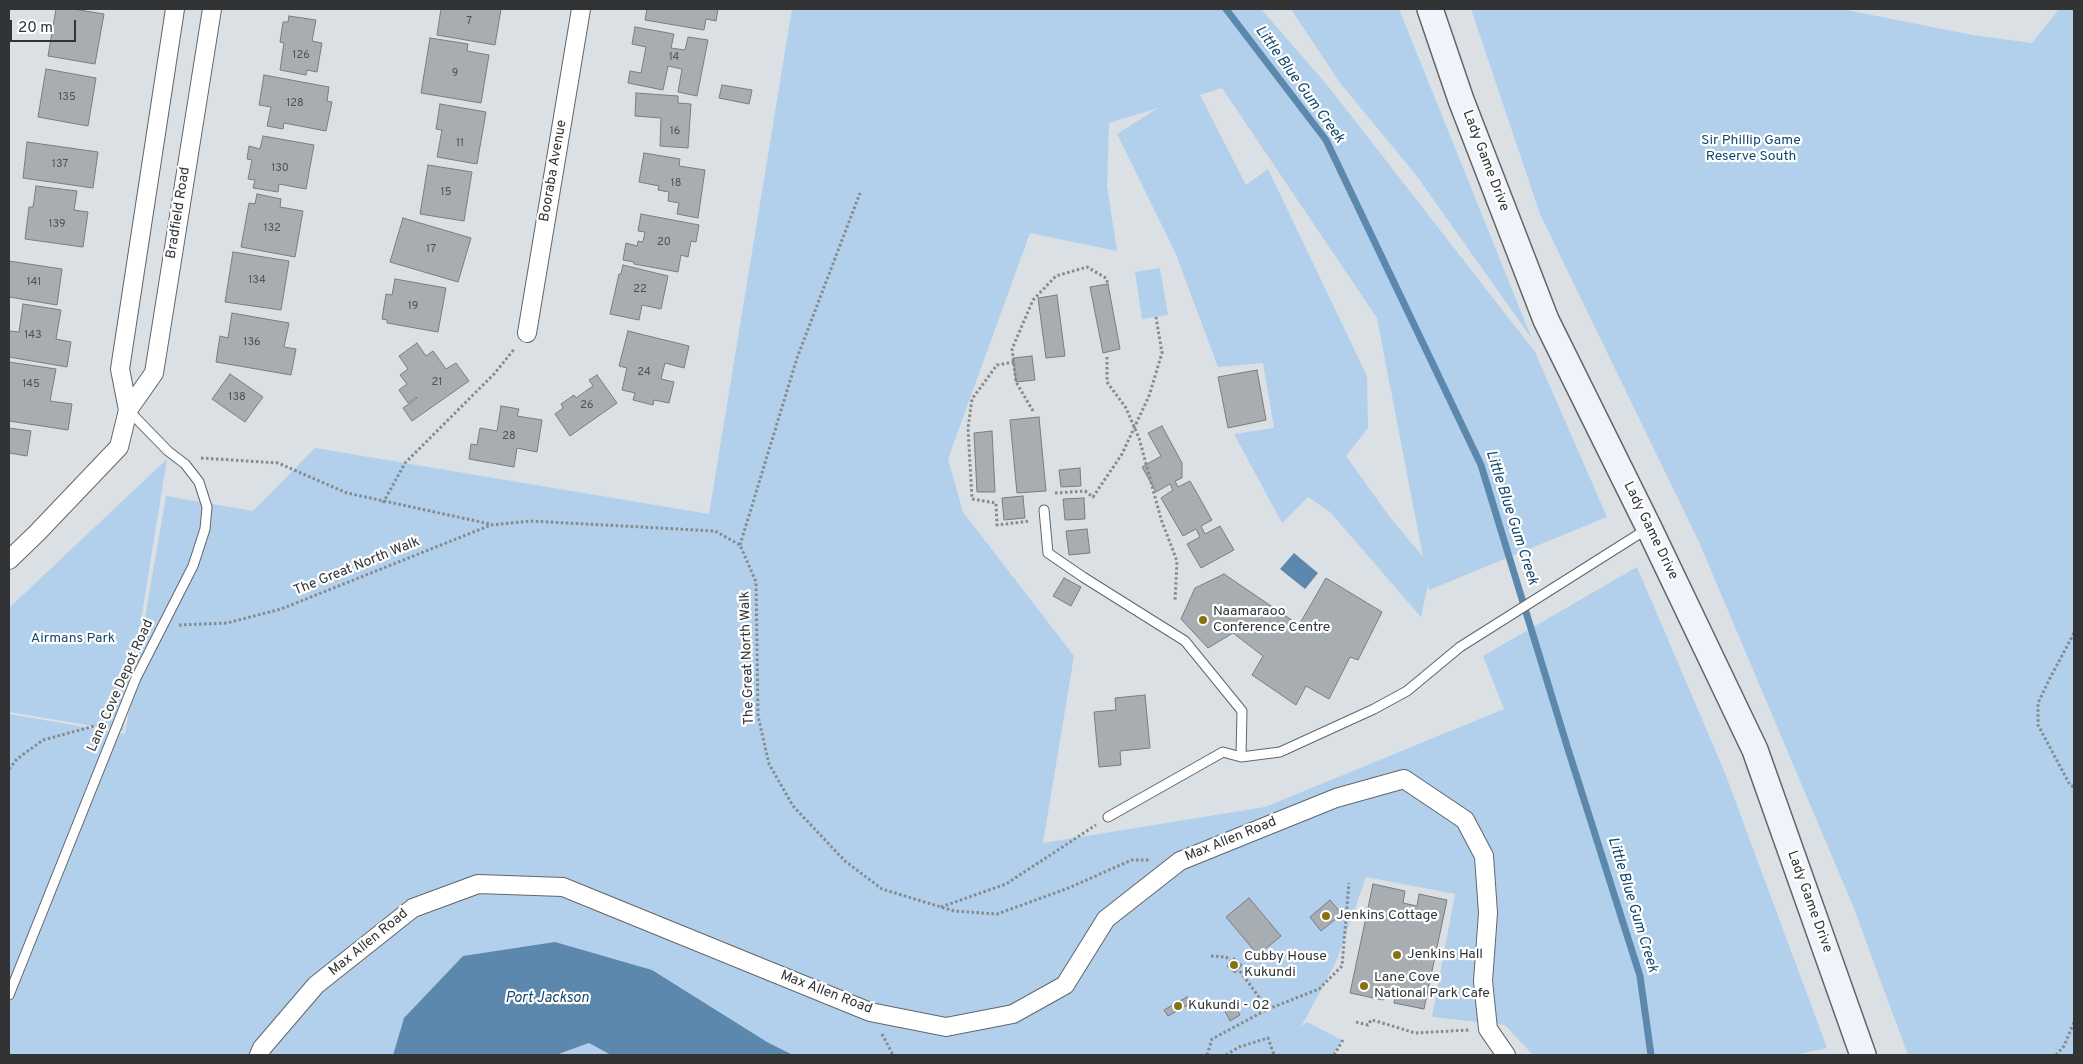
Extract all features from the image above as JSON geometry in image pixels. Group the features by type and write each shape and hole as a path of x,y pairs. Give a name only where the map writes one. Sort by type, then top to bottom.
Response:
{"main road":[{"name":"Lady Game Drive","path":"1430,9 1461,100 1546,320 1649,528 1755,750 1864,1055"}],"street":[{"name":"Bradfield Road","path":"128,410 120,370 175,9"},
{"name":"Bradfield Road","path":"9,560 119,446 128,410 154,373 212,9"},
{"name":"Booraba Avenue","path":"527,333 581,9"},
{"name":"Max Allen Road","path":"258,1055 316,985 413,908 478,884 563,888 870,1012 946,1027 1013,1014 1064,985 1106,919 1180,861 1336,798 1404,779 1465,820 1484,856 1488,913 1483,981 1488,1029 1506,1055"}],"lane":[{"name":"Lane Cove Depot Road","path":"9,995 136,678 194,566 205,529 207,507 199,482 185,464 168,451 128,410"},
{"path":"1044,510 1048,552 1083,577 1185,641 1242,711 1241,757"},
{"path":"1108,817 1223,752 1241,757 1280,752 1374,709 1407,691 1460,647 1649,528"}],"path":[{"path":"740,545 798,358 860,193"},
{"path":"1033,411 1016,382 1012,349 1033,300 1056,276 1087,267 1106,278 1108,284"},
{"path":"1055,494 1085,491 1093,497 1122,454 1149,396 1162,353 1156,317"},
{"path":"383,503 405,463 496,373 527,333"},
{"path":"1107,357 1107,382 1126,408 1135,428 1161,519 1177,561 1175,601"},
{"path":"1014,362 996,365 972,399 968,428 972,499 996,503 997,525 1031,521"},
{"path":"168,451 214,460 278,463 347,494 491,525"},
{"name":"The Great North Walk","path":"176,625 227,623 281,609 491,525 530,521 715,531 740,545 756,582 758,716 769,764 793,806 845,861 882,889 954,911 998,914 1066,889 1132,860 1180,861"},
{"path":"2074,633 2038,703 2038,725 2070,786 2074,786"},
{"path":"9,769 17,759 43,740 119,719"},
{"path":"941,907 1006,884 1108,817"},
{"path":"1207,1055 1212,1039 1268,1008 1319,989 1342,966 1349,883"},
{"path":"1211,956 1226,957 1236,966 1268,1008"},
{"path":"1356,1022 1368,1025 1371,1020 1415,1033 1474,1030"},
{"path":"2056,1055 2064,1046 2074,1022"},
{"path":"1226,1055 1239,1047 1268,1038 1274,1055"},
{"path":"1334,1055 1344,1038"}],"green space":[{"path":"792,9 1261,9 1328,86 1535,352 1607,517 1429,590 1428,584 1421,617 1330,512 1308,497 1282,523 1234,434 1274,428 1263,363 1218,367 1175,252 1117,134 1158,108 1109,123 1107,186 1117,251 1030,233 948,459 963,512 1074,656 1043,843 1265,807 1504,709 1483,656 1637,567 1725,773 1827,1048 1795,1055 1533,1055 1505,1025 1432,1017 1455,894 1366,877 1336,962 1301,1027 1307,1022 1342,1040 1333,1055 793,1055 767,1042 404,1018 393,1055 9,1055 9,714 125,734 166,496 253,511 315,448 709,514","holes":["1222,88 1377,318 1423,557 1389,516 1346,456 1368,428 1367,376 1268,169 1246,185 1200,95"]},
{"path":"1291,9 1399,9 1532,339 1416,175 1340,83"},
{"name":"Sir Phillip Game Reserve South","path":"1471,9 1842,9 1972,35 2032,43 2059,9 2074,9 2074,1055 1908,1055 1853,906 1699,542 1540,214"},
{"path":"1160,268 1168,315 1142,319 1135,272"},
{"name":"Airmans Park","path":"167,459 123,731 9,712 9,608"},
{"path":"589,1043 611,1055 556,1055"}],"water":[{"path":"1294,553 1318,573 1305,589 1280,569"},
{"name":"Port Jackson","path":"555,942 652,970 767,1042 793,1055 611,1055 589,1043 556,1055 393,1055 404,1018 463,956"}],"building":[{"path":"56,9 73,9 104,14 95,64 48,56"},
{"path":"441,9 501,9 495,45 437,35"},
{"path":"647,9 718,9 716,21 706,19 704,30 645,20"},
{"path":"289,16 316,20 312,41 322,43 317,72 307,70 306,75 280,70 284,43 280,42 283,22 288,22"},
{"path":"635,27 674,34 671,48 685,50 688,37 708,40 697,96 678,92 682,69 668,66 663,90 628,83 630,71 641,73 646,47 632,44"},
{"path":"430,38 468,44 467,51 489,55 481,103 421,93"},
{"path":"46,69 96,78 88,126 38,117"},
{"path":"264,75 329,87 327,101 332,102 326,131 284,123 283,129 267,126 271,107 259,105"},
{"path":"722,85 752,90 749,104 719,98"},
{"path":"636,93 678,96 678,103 691,104 688,148 660,146 661,118 635,116"},
{"path":"440,104 486,112 477,164 437,157 442,130 436,129"},
{"path":"263,136 314,145 306,189 279,184 278,192 253,188 255,180 248,179 252,160 247,159 249,146 260,149"},
{"path":"27,142 98,152 93,188 23,178"},
{"path":"644,153 680,159 679,166 705,170 698,218 677,214 679,203 668,201 669,192 658,190 659,186 639,182"},
{"path":"428,165 472,172 464,221 420,214"},
{"path":"36,186 77,191 74,210 88,212 83,247 25,239 29,207 33,207"},
{"path":"257,194 281,199 280,207 303,211 295,257 241,247 249,203 255,204"},
{"path":"641,214 699,225 696,242 691,241 688,257 681,255 678,272 634,264 634,262 623,260 626,243 637,246 638,241 643,242 645,232 638,231"},
{"path":"403,218 471,238 458,282 390,262"},
{"path":"233,252 289,261 281,310 225,302"},
{"path":"9,261 62,269 57,305 9,297"},
{"path":"623,265 668,276 661,309 642,305 639,320 610,314 619,274 621,274"},
{"path":"395,279 446,288 438,332 387,323 387,320 382,319 386,294 392,295"},
{"path":"1108,284 1120,349 1103,353 1090,287"},
{"path":"1057,295 1065,356 1046,358 1038,298"},
{"path":"23,304 61,310 56,339 71,342 67,367 9,357 9,331 19,332"},
{"path":"232,313 289,323 284,347 296,349 291,375 216,362 220,336 228,338"},
{"path":"628,331 689,346 684,368 665,363 661,379 674,382 669,403 654,400 653,405 633,400 635,393 622,390 627,368 619,366"},
{"path":"417,343 426,356 433,351 446,369 456,363 469,381 412,421 403,408 417,398 408,403 399,390 407,384 400,375 408,369 399,356"},
{"path":"1032,356 1035,380 1016,382 1013,358"},
{"path":"9,362 56,369 50,401 72,404 68,430 9,421"},
{"path":"1257,370 1266,420 1228,428 1218,377"},
{"path":"230,374 263,397 245,422 212,399"},
{"path":"597,375 617,403 570,436 555,414 563,408 561,404 574,395 576,398 593,386 589,380"},
{"path":"501,406 519,409 517,416 542,420 537,452 517,448 514,467 469,459 471,444 477,445 480,428 497,431"},
{"path":"1039,417 1046,491 1017,493 1010,420"},
{"path":"1162,426 1182,463 1182,478 1175,481 1178,487 1190,481 1212,520 1201,526 1205,534 1220,526 1234,550 1201,568 1187,544 1200,537 1196,529 1183,536 1161,498 1173,490 1170,484 1156,492 1142,467 1161,456 1148,433"},
{"path":"9,428 31,431 27,456 9,453"},
{"path":"992,431 995,492 977,492 974,433"},
{"path":"1080,468 1081,486 1061,487 1059,470"},
{"path":"1023,496 1025,518 1004,520 1002,498"},
{"path":"1084,498 1085,519 1065,520 1063,499"},
{"path":"1087,529 1090,553 1069,555 1066,531"},
{"path":"1224,574 1299,625 1326,578 1382,612 1358,660 1350,657 1329,699 1306,686 1296,705 1252,675 1263,656 1233,633 1208,648 1181,619 1195,588"},
{"path":"1064,578 1081,587 1071,606 1053,596"},
{"path":"1145,695 1150,748 1120,751 1121,765 1099,767 1094,712 1116,710 1115,698"},
{"name":"Jenkins Hall","path":"1373,884 1405,891 1403,903 1417,906 1419,894 1447,900 1424,1009 1394,1003 1397,990 1386,988 1383,1000 1350,993"},
{"path":"1249,898 1281,936 1258,955 1226,917"},
{"name":"Jenkins Cottage","path":"1330,900 1342,914 1321,931 1310,917"},
{"name":"Cubby House Kukundi","path":"1234,958 1242,965 1235,973 1227,966"},
{"name":"Kukundi - 02","path":"1187,997 1191,1003 1168,1016 1164,1010"},
{"path":"1235,1006 1240,1015 1230,1021 1225,1011"}],"waterway":[{"name":"Little Blue Gum Creek","path":"1226,9 1326,140 1481,465 1640,976 1651,1055"}],"place":[{"name":"Naamaraoo Conference Centre","path":"1203,620"},
{"name":"Jenkins Cottage","path":"1326,916"},
{"name":"Jenkins Hall","path":"1397,955"},
{"name":"Cubby House Kukundi","path":"1234,965"},
{"name":"Lane Cove National Park Cafe","path":"1364,986"},
{"name":"Kukundi - 02","path":"1178,1006"}]}
